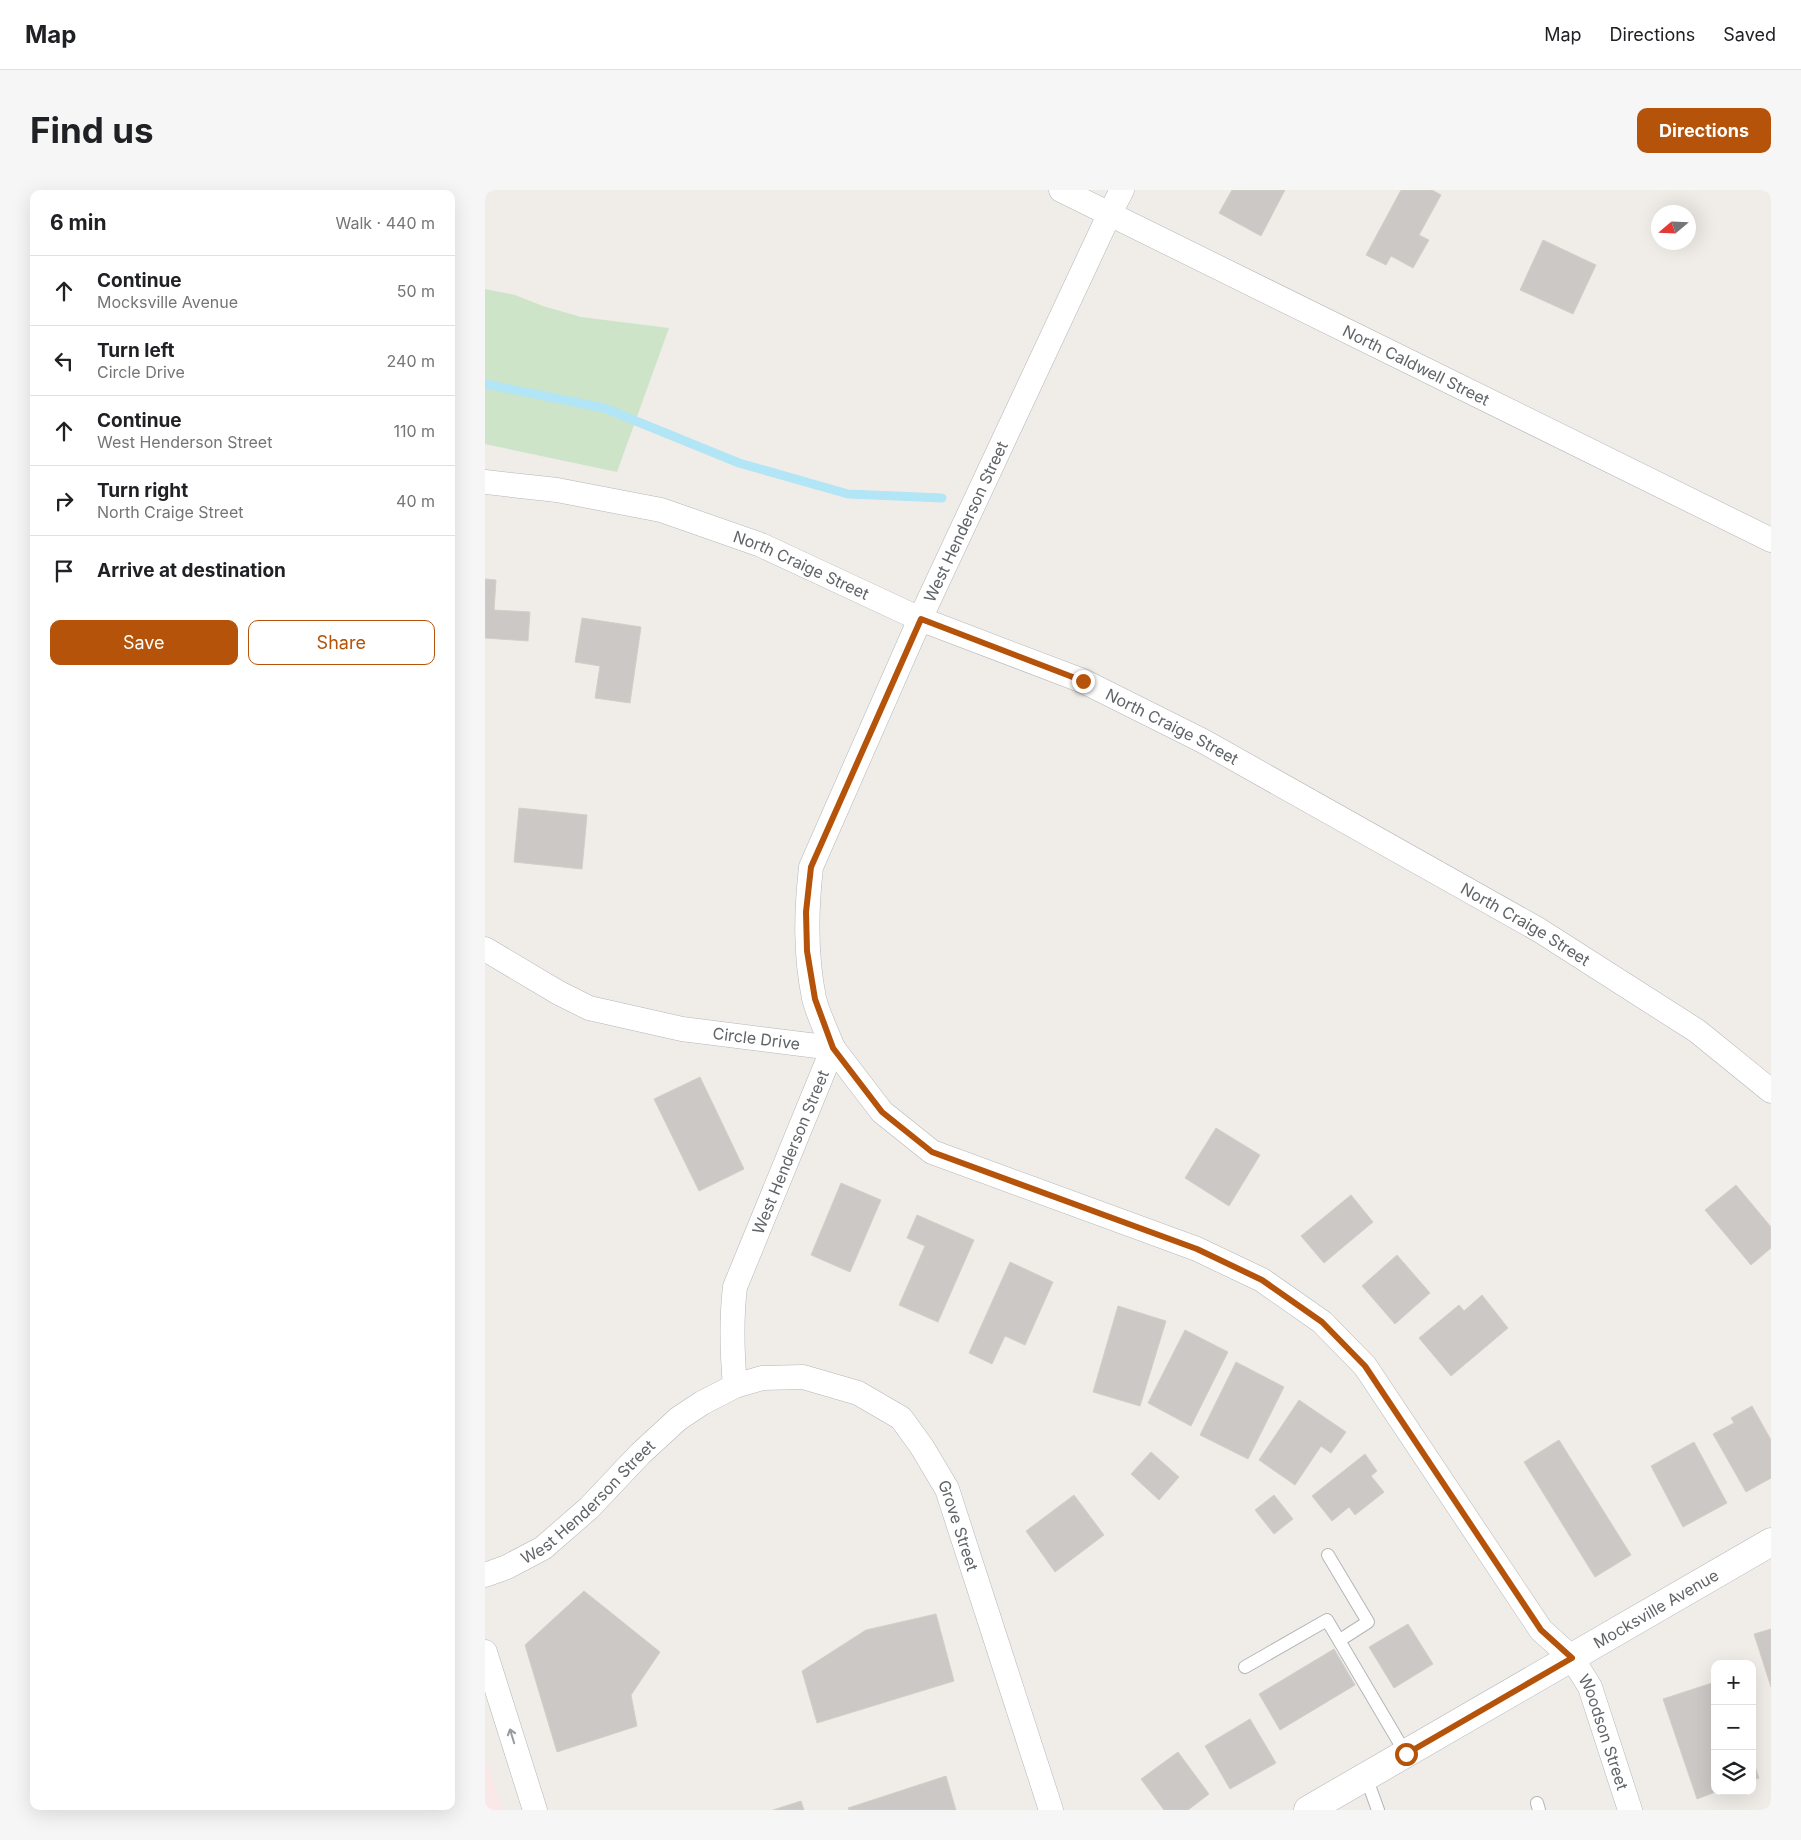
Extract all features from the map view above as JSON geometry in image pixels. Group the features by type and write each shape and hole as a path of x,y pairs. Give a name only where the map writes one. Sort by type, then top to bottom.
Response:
{"street":[{"name":"North Caldwell Street","path":"1061,190 1771,540"},
{"name":"West Henderson Street","path":"485,1576 543,1548 589,1508 678,1419 703,1402 735,1386 732,1334 735,1287 833,1048 815,999 807,951 806,912 811,867 921,619 1122,190"},
{"name":"North Craige Street","path":"485,482 557,490 661,510 761,545 921,619 1083,681 1203,741 1539,930 1697,1030 1771,1091"},
{"name":"Circle Drive","path":"485,950 559,993 589,1008 682,1029 833,1048"},
{"path":"833,1048 882,1112 932,1152 1197,1249 1262,1280 1322,1322 1365,1366 1541,1630 1572,1658"},
{"name":"Grove Street","path":"735,1386 762,1378 803,1377 858,1393 901,1418 922,1447 947,1489 1051,1810"},
{"name":"Mocksville Avenue","path":"1308,1810 1771,1542"},
{"path":"485,1652 535,1810"},
{"name":"Woodson Street","path":"1572,1658 1590,1687 1630,1810"}],"lane":[{"path":"1329,1555 1368,1622 1340,1640"},
{"path":"1245,1668 1327,1620 1406,1754"},
{"path":"1366,1777 1378,1810"}],"shaded area":[{"path":"485,1755 503,1810 485,1810"}],"green space":[{"path":"485,289 515,295 543,306 581,317 669,328 617,472 485,444"}],"building":[{"path":"1232,190 1285,190 1261,236 1219,213"},
{"path":"1401,190 1432,190 1441,195 1419,235 1429,240 1413,268 1391,256 1386,265 1366,255"},
{"path":"1543,240 1596,265 1573,314 1520,290"},
{"path":"485,579 496,580 494,610 530,612 528,641 485,638"},
{"path":"582,618 641,627 630,703 595,698 600,666 575,662"},
{"path":"519,808 587,815 582,869 514,862"},
{"path":"700,1077 744,1169 699,1191 654,1099"},
{"path":"1216,1128 1260,1155 1229,1206 1185,1178"},
{"path":"841,1183 881,1200 850,1272 811,1255"},
{"path":"1736,1185 1771,1227 1771,1248 1751,1265 1705,1210"},
{"path":"1351,1195 1373,1222 1324,1263 1301,1236"},
{"path":"917,1215 974,1240 938,1322 899,1305 925,1246 907,1238"},
{"path":"1397,1255 1430,1293 1395,1324 1362,1286"},
{"path":"1010,1262 1053,1282 1025,1345 1005,1336 992,1364 969,1353"},
{"path":"1482,1295 1508,1328 1451,1376 1419,1338 1459,1305 1464,1311"},
{"path":"1118,1306 1166,1321 1140,1406 1093,1392"},
{"path":"1185,1330 1228,1352 1191,1426 1148,1403"},
{"path":"1236,1362 1284,1387 1248,1459 1200,1435"},
{"path":"1299,1400 1346,1432 1331,1453 1321,1446 1295,1485 1259,1460"},
{"path":"1752,1406 1771,1440 1771,1478 1746,1492 1713,1434 1734,1423 1731,1418"},
{"path":"1559,1440 1631,1555 1595,1577 1524,1462"},
{"path":"1694,1442 1727,1503 1683,1527 1651,1466"},
{"path":"1151,1452 1179,1477 1159,1500 1131,1474"},
{"path":"1365,1454 1377,1471 1371,1476 1384,1492 1355,1515 1349,1507 1332,1521 1312,1496"},
{"path":"1074,1495 1104,1535 1055,1572 1026,1531"},
{"path":"1274,1495 1293,1519 1274,1534 1255,1510"},
{"path":"584,1591 660,1652 631,1695 637,1726 557,1752 525,1645"},
{"path":"936,1614 954,1681 817,1723 802,1671 866,1630"},
{"path":"1408,1624 1433,1664 1394,1688 1369,1647"},
{"path":"1771,1629 1771,1687 1754,1634"},
{"path":"1334,1649 1355,1685 1280,1730 1259,1694"},
{"path":"1711,1683 1711,1794 1697,1799 1663,1699"},
{"path":"1250,1719 1276,1763 1230,1789 1205,1746"},
{"path":"1178,1752 1209,1794 1188,1810 1164,1810 1141,1779"},
{"path":"946,1776 956,1810 849,1810 848,1808"},
{"path":"801,1801 804,1810 773,1810"}],"waterway":[{"path":"485,384 604,408 739,463 848,494 942,498"}],"route":[{"path":"1083,681 921,619 811,867 806,912 807,951 815,999 833,1048 882,1112 932,1152 1197,1249 1262,1280 1322,1322 1365,1366 1541,1630 1572,1658 1406,1754"}]}
